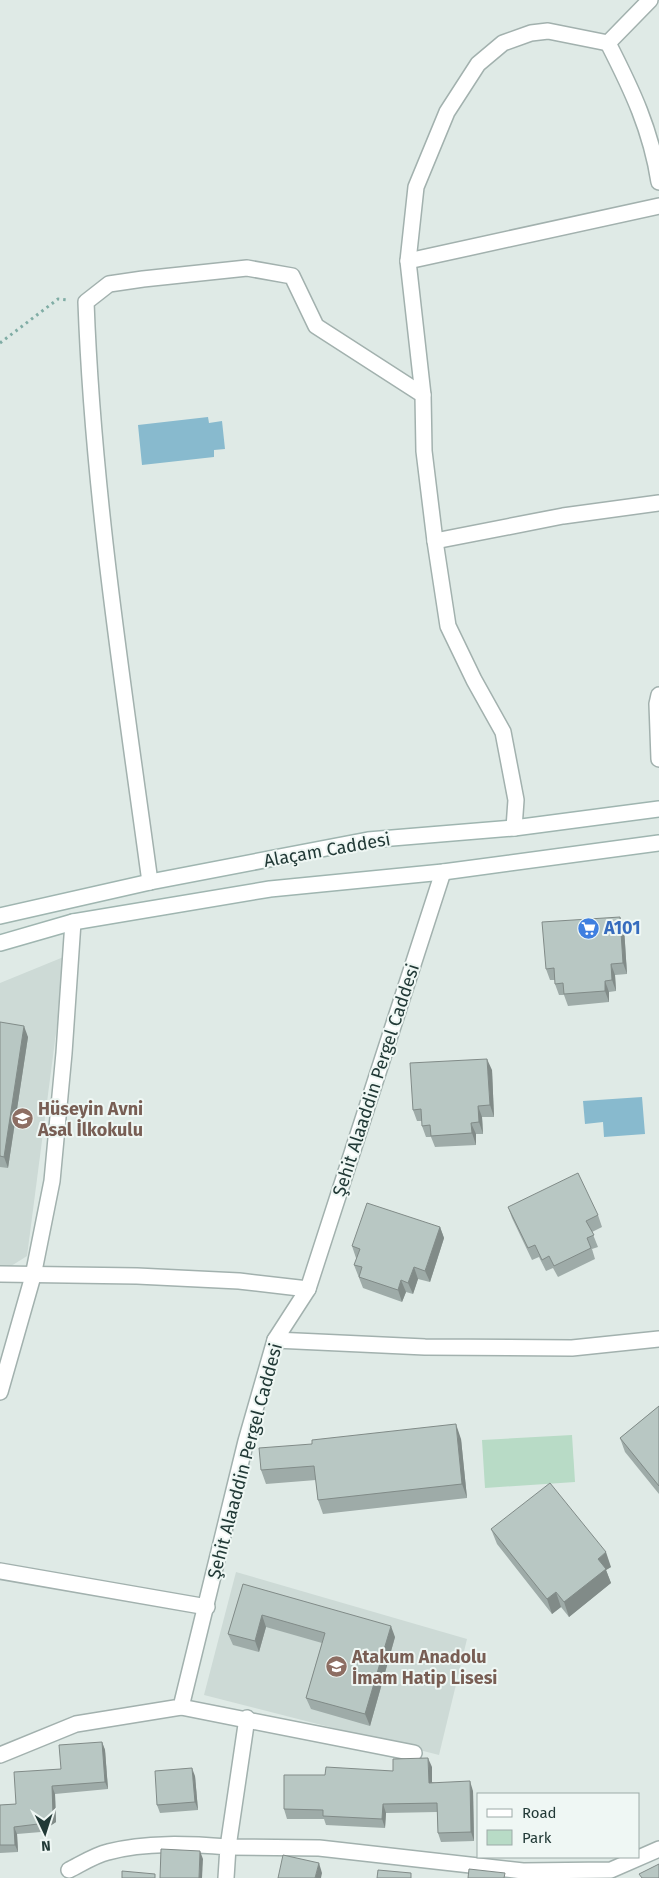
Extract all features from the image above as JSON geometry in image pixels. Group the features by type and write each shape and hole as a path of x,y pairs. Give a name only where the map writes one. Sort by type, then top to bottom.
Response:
{"street":[{"path":"608,43 650,0"},
{"path":"514,828 516,800 503,732 474,680 448,626 435,541 424,451 423,395 408,261 416,187 447,112 478,64 503,43 531,33 548,31 608,43"},
{"path":"608,43 633,92 650,139 659,182"},
{"path":"408,261 659,206"},
{"path":"150,882 117,639 89,376 86,302 109,284 143,279 247,268 292,276 316,326 423,395"},
{"path":"435,541 563,516 659,503"},
{"path":"659,696 657,704 659,759"},
{"name":"Alaçam Caddesi","path":"0,916 150,882 368,840 514,828 659,809"},
{"name":"Alaçam Caddesi","path":"0,943 73,922 270,889 443,872 659,842"},
{"name":"Şehit Alaaddin Pergel Caddesi","path":"181,1707 207,1607 246,1441 275,1340 308,1289 443,872"},
{"path":"0,1392 33,1276 52,1181 64,1053 73,922"},
{"path":"0,1274 33,1276 137,1276 239,1281 308,1289"},
{"path":"275,1340 425,1347 572,1348 659,1339"},
{"path":"0,1571 207,1607"},
{"path":"0,1755 76,1724 181,1707 247,1718 414,1753"},
{"path":"226,1878 228,1848 247,1718"},
{"path":"69,1870 106,1852 139,1846 200,1845 228,1848 318,1848 523,1871 611,1870 638,1858"},
{"path":"639,1858 659,1849"}],"path":[{"path":"0,343 58,299 86,302"}],"shaded area":[{"name":"Hüseyin Avni Asal İlkokulu","path":"66,956 27,1256 0,1273 0,983"},
{"name":"Atakum Anadolu İmam Hatip Lisesi","path":"236,1572 467,1639 439,1755 204,1695"}],"green space":[{"path":"572,1435 575,1482 485,1488 482,1440"}],"water":[{"path":"208,417 209,423 222,421 225,449 214,450 214,457 142,465 138,425"},
{"path":"642,1097 645,1134 604,1137 603,1122 585,1124 583,1101"}],"building":[{"path":"620,917 623,963 611,964 612,980 605,981 605,991 564,994 563,983 555,984 554,968 546,969 542,922"},
{"path":"0,1022 24,1026 4,1157 0,1156"},
{"path":"487,1059 490,1105 478,1106 479,1122 471,1123 472,1133 431,1136 430,1125 422,1126 421,1109 413,1110 410,1063"},
{"path":"578,1173 598,1215 586,1221 594,1235 587,1238 591,1248 554,1266 549,1256 542,1260 535,1245 528,1248 508,1207"},
{"path":"367,1203 440,1227 425,1271 414,1267 408,1283 401,1280 398,1290 359,1277 362,1267 354,1265 360,1249 352,1246"},
{"path":"659,1406 659,1486 620,1438"},
{"path":"456,1424 462,1484 318,1500 314,1466 261,1470 259,1448 312,1444 312,1440"},
{"path":"550,1483 606,1552 598,1559 606,1569 564,1602 556,1592 547,1599 491,1529"},
{"path":"243,1584 391,1626 365,1714 306,1698 325,1633 262,1615 255,1641 228,1634"},
{"path":"102,1742 105,1782 52,1786 53,1814 38,1824 14,1827 15,1845 0,1845 0,1805 16,1804 14,1772 61,1769 59,1745"},
{"path":"428,1758 429,1783 470,1781 471,1832 438,1833 437,1803 383,1804 382,1819 323,1816 323,1810 284,1809 284,1775 325,1775 326,1767 393,1771 393,1759"},
{"path":"192,1768 195,1802 157,1805 155,1771"},
{"path":"161,1849 200,1851 199,1878 160,1878"},
{"path":"283,1855 319,1863 315,1878 278,1878"},
{"path":"659,1864 659,1878 642,1878 639,1874"},
{"path":"469,1869 505,1873 504,1878 468,1878"},
{"path":"378,1870 411,1873 411,1878 377,1878"},
{"path":"122,1871 155,1874 155,1878 122,1878"}],"place":[{"name":"A101","path":"588,928"},
{"name":"Hüseyin Avni Asal İlkokulu","path":"22,1119"},
{"name":"Atakum Anadolu İmam Hatip Lisesi","path":"336,1667"}]}
